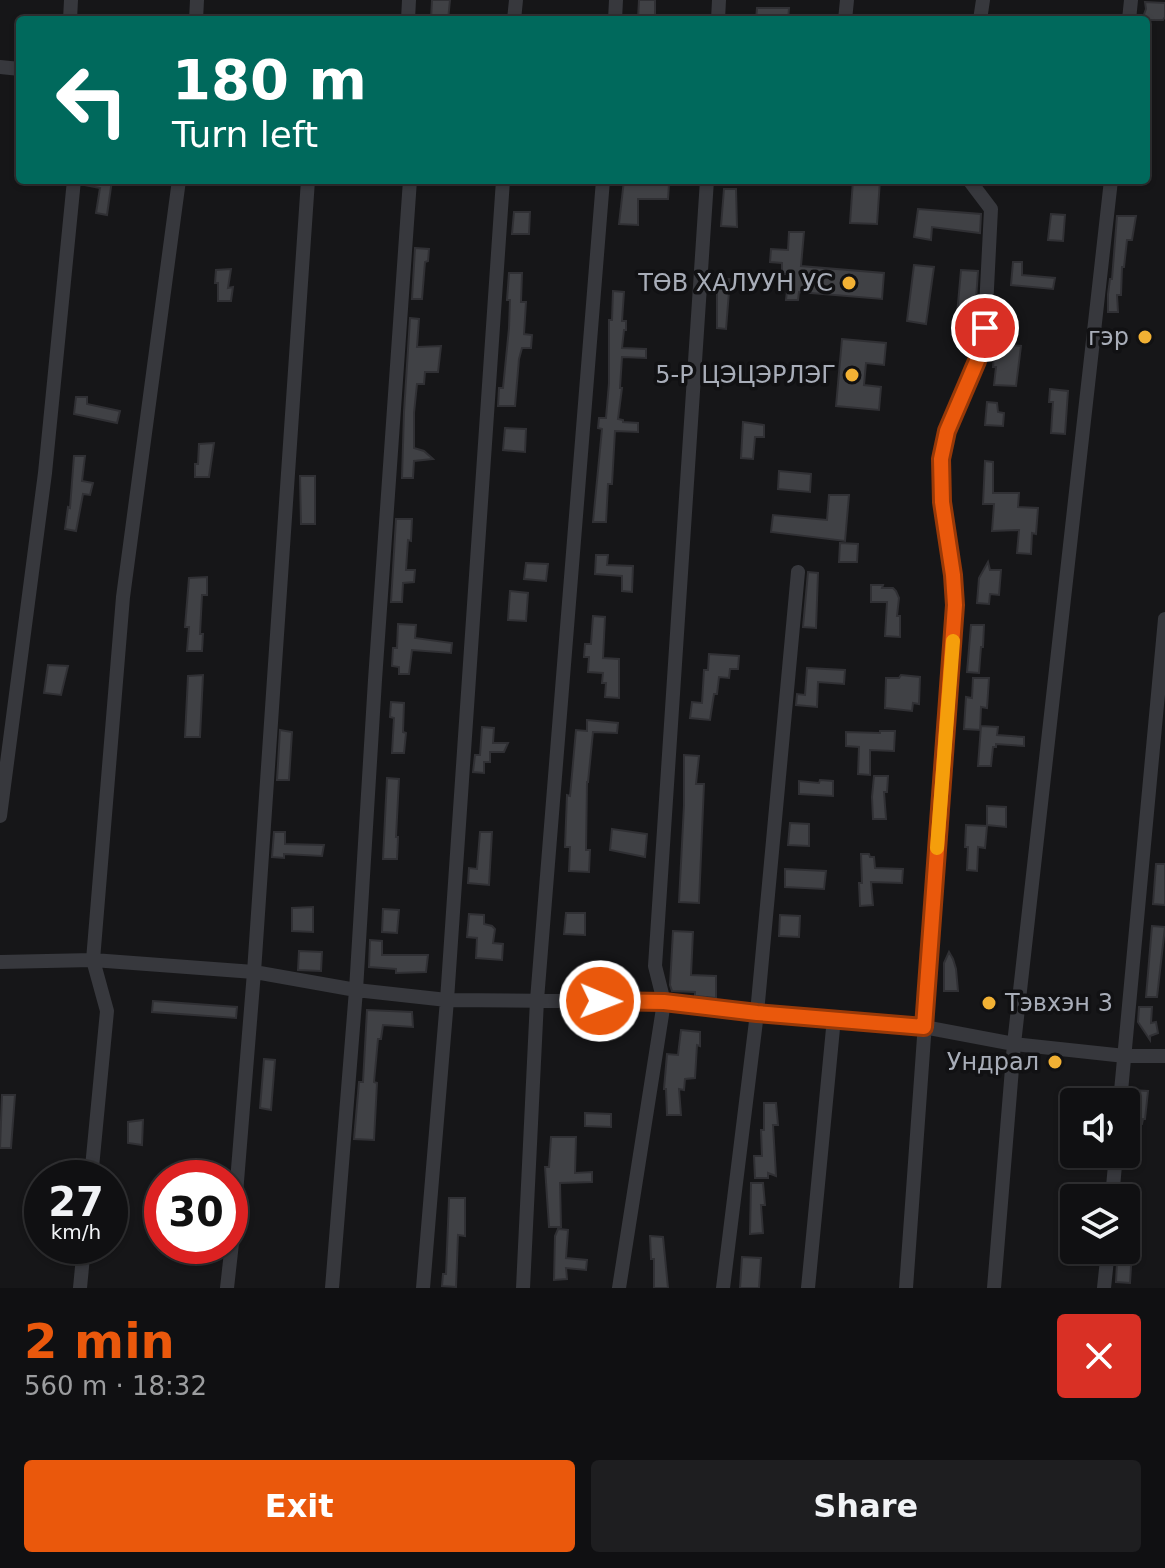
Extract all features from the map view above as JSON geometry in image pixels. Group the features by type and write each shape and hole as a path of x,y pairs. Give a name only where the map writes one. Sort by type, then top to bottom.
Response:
{"street":[{"path":"0,816 45,473 74,184"},
{"path":"93,1160 107,1011 93,960 123,597 178,184"},
{"path":"227,1288 254,972 308,184"},
{"path":"332,1288 356,990 410,184"},
{"path":"423,1288 447,1000 503,184"},
{"path":"523,1288 537,1000 603,184"},
{"path":"619,1288 664,1002 655,966 707,184"},
{"path":"906,1288 955,605 942,502 941,459 947,431 977,361 985,328 991,209 972,184"},
{"path":"994,1288 1014,1044 1111,184"},
{"path":"723,1288 757,1013 798,572"},
{"path":"1122,1088 1165,619"},
{"path":"0,962 93,960 254,972 356,990 447,1000 664,1002 924,1027 1014,1044 1125,1056 1165,1056"},
{"path":"808,1288 834,1018"},
{"path":"80,1288 82,1264"},
{"path":"1104,1288 1107,1264"}],"building":[{"path":"432,0 450,0 448,16 431,16"},
{"path":"639,0 655,0 655,16 638,16"},
{"path":"1145,2 1165,3 1165,17 1163,20 1150,20 1150,16 1143,16"},
{"path":"757,8 789,8 788,16 756,16"},
{"path":"111,184 107,215 96,213 100,188 84,185"},
{"path":"624,184 669,184 668,199 638,199 638,225 619,224"},
{"path":"853,184 880,184 877,224 850,223"},
{"path":"724,189 736,189 737,227 721,226"},
{"path":"918,209 981,214 980,233 932,227 931,240 914,237"},
{"path":"514,212 530,212 529,234 512,234"},
{"path":"1051,214 1065,215 1063,241 1048,240"},
{"path":"1117,216 1136,216 1132,240 1127,240 1121,295 1117,295 1118,312 1108,312 1108,294"},
{"path":"789,232 804,232 801,266 884,273 882,299 799,292 798,300 786,300 789,274 782,274 782,263 770,262 771,249 788,250"},
{"path":"415,248 429,249 422,299 412,299"},
{"path":"1013,262 1022,262 1022,275 1055,278 1053,289 1011,285"},
{"path":"914,265 934,267 926,324 907,321"},
{"path":"231,269 228,288 233,287 231,301 218,301 216,270"},
{"path":"961,270 978,271 974,328 956,326"},
{"path":"509,273 522,273 521,302 526,302 524,334 532,335 531,348 522,348 515,406 498,406 499,388 503,388 509,328"},
{"path":"717,279 730,279 726,329 717,328"},
{"path":"613,291 624,292 622,321 626,321 626,330 622,348 646,349 646,358 622,357 618,419 638,423 638,432 615,431 606,522 593,522 602,429 598,428 599,418 606,418"},
{"path":"410,318 419,319 417,347 441,346 438,372 425,372 424,384 417,384 414,413 414,448 424,451 433,459 414,461 413,478 402,478 404,412"},
{"name":"5-Р ЦЭЦЭРЛЭГ","path":"842,339 886,343 884,365 866,363 864,385 881,387 879,410 836,406"},
{"path":"995,344 1021,346 1016,386 994,385"},
{"path":"1050,389 1068,391 1065,434 1051,433 1053,402 1049,402"},
{"path":"76,397 87,397 87,404 120,411 117,423 74,414"},
{"path":"987,402 997,403 998,412 1004,413 1003,426 985,425"},
{"path":"743,422 764,425 764,437 755,437 753,459 741,458"},
{"path":"505,428 526,429 525,452 503,450"},
{"path":"214,443 209,477 195,477 199,444"},
{"path":"74,456 85,456 82,481 93,483 90,495 83,494 76,531 65,529"},
{"path":"985,461 993,462 993,493 1019,493 1018,507 1038,508 1031,554 1017,553 1019,530 992,531 994,504 983,504"},
{"path":"779,471 811,474 810,492 778,489"},
{"path":"300,476 315,476 315,524 301,524"},
{"path":"829,495 849,495 845,541 771,532 773,515 827,520"},
{"path":"396,519 412,519 406,570 415,570 414,582 403,583 402,602 391,602"},
{"path":"840,543 858,544 857,562 839,562"},
{"path":"596,555 608,555 607,565 633,566 632,592 622,591 622,576 595,574"},
{"path":"988,562 990,570 1001,570 999,595 990,594 989,604 977,603 979,578"},
{"path":"526,563 548,564 546,581 524,579"},
{"path":"808,572 818,573 816,628 803,627"},
{"path":"207,577 207,595 202,595 202,651 187,651 189,627 185,627 189,578"},
{"path":"871,585 883,585 882,588 896,591 900,637 885,636 887,602 871,602"},
{"path":"510,591 528,593 526,621 508,620"},
{"path":"593,616 605,617 603,658 619,659 619,698 605,697 603,673 588,672 589,657 584,657 585,644 591,644"},
{"path":"398,624 416,625 415,638 452,643 451,653 412,650 409,674 399,674 399,667 392,666 393,648 397,648"},
{"path":"971,625 984,625 979,673 967,672"},
{"path":"709,654 739,656 738,669 730,669 729,678 719,677 710,720 690,718 692,702 702,703 704,670 708,670"},
{"path":"48,665 68,666 61,695 44,693"},
{"path":"807,668 845,670 844,684 818,682 817,707 796,705 797,694 805,695"},
{"path":"203,675 200,737 185,737 188,676"},
{"path":"901,675 920,677 919,704 913,703 912,711 885,708 886,678 899,678"},
{"path":"973,678 989,678 987,708 981,707 980,730 964,729 966,697 972,698"},
{"path":"391,702 404,703 404,753 392,753 394,718 390,717"},
{"path":"587,720 618,723 617,733 593,732 587,782 586,850 590,850 589,872 569,871 570,847 565,847 567,795 570,796 576,730 587,731"},
{"path":"981,726 998,727 997,735 1024,737 1024,746 996,744 991,766 978,766"},
{"path":"482,727 494,728 493,743 508,743 504,752 490,752 490,762 484,762 484,773 473,772 475,755 480,755"},
{"path":"280,730 292,732 289,780 277,780"},
{"path":"895,731 894,751 870,750 870,775 858,774 859,747 846,746 846,732"},
{"path":"684,755 699,756 696,784 704,784 699,903 679,902"},
{"path":"874,776 888,776 887,792 884,792 886,819 873,819"},
{"path":"387,778 399,779 397,859 383,859"},
{"path":"820,780 833,781 833,796 799,794 799,781 819,783"},
{"path":"987,806 1006,807 1006,827 987,825"},
{"path":"790,823 809,824 809,846 788,845"},
{"path":"966,825 987,826 985,848 978,847 977,871 967,870"},
{"path":"612,829 647,834 645,857 610,850"},
{"path":"274,832 285,832 285,844 324,845 322,856 284,854 284,858 272,857"},
{"path":"480,832 492,832 489,885 468,883 469,868 477,869"},
{"path":"861,854 874,857 875,868 903,869 902,883 871,882 873,905 860,906"},
{"path":"1156,864 1165,864 1165,905 1153,904"},
{"path":"785,869 826,871 824,889 785,887"},
{"path":"313,907 313,932 292,931 292,908"},
{"path":"383,909 399,910 397,933 382,932"},
{"path":"566,913 585,913 585,935 564,934"},
{"path":"469,914 484,915 484,924 495,929 493,943 503,944 502,960 476,958 477,938 467,937"},
{"path":"780,915 800,916 799,937 779,936"},
{"path":"1152,926 1165,927 1157,997 1146,997"},
{"path":"673,931 693,932 691,975 716,976 716,998 695,996 695,992 672,991"},
{"path":"370,940 382,941 382,955 428,955 426,972 396,973 396,969 369,967"},
{"path":"299,951 322,952 321,971 298,970"},
{"path":"949,952 956,969 958,991 944,991 944,963"},
{"path":"153,1001 237,1007 236,1018 152,1012"},
{"path":"1139,1007 1152,1007 1151,1023 1156,1022 1158,1033 1150,1036 1150,1040 1138,1022"},
{"path":"367,1010 412,1012 413,1027 383,1025 381,1039 378,1039 374,1140 354,1139 359,1082 363,1082"},
{"path":"681,1030 700,1032 695,1078 685,1079 684,1090 679,1089 681,1115 667,1115 664,1089 667,1054 678,1055"},
{"path":"264,1059 275,1060 271,1110 260,1108"},
{"path":"1140,1091 1148,1091 1145,1119 1142,1124"},
{"path":"2,1095 15,1095 11,1148 0,1148"},
{"path":"764,1103 776,1103 778,1125 773,1125 776,1176 768,1173 768,1178 755,1178 754,1156 762,1156"},
{"path":"585,1113 611,1114 611,1127 585,1126"},
{"path":"143,1120 142,1145 128,1143 128,1122"},
{"path":"551,1137 576,1137 575,1173 592,1172 592,1182 560,1183 561,1227 549,1227 545,1167 549,1167"},
{"path":"751,1183 763,1183 763,1233 750,1234"},
{"path":"449,1198 465,1198 465,1236 458,1235 456,1287 442,1286 443,1274 446,1274"},
{"path":"558,1229 568,1230 566,1258 587,1260 586,1270 566,1268 567,1279 554,1280 555,1236"},
{"path":"650,1236 663,1237 668,1288 654,1288"},
{"path":"742,1257 761,1258 759,1288 740,1288"},
{"path":"1117,1264 1131,1264 1130,1283 1116,1282"}],"slow traffic":[{"path":"937,848 953,641"}],"place":[{"name":"ТӨВ ХАЛУУН УС","path":"849,283"},
{"name":"гэр","path":"1145,337"},
{"name":"5-Р ЦЭЦЭРЛЭГ","path":"852,375"},
{"name":"Тэвхэн 3","path":"989,1003"},
{"name":"Ундрал","path":"1055,1062"}],"route":[{"path":"600,1001 664,1002 924,1027 955,605 942,502 941,459 947,431 977,361 985,328"}]}
